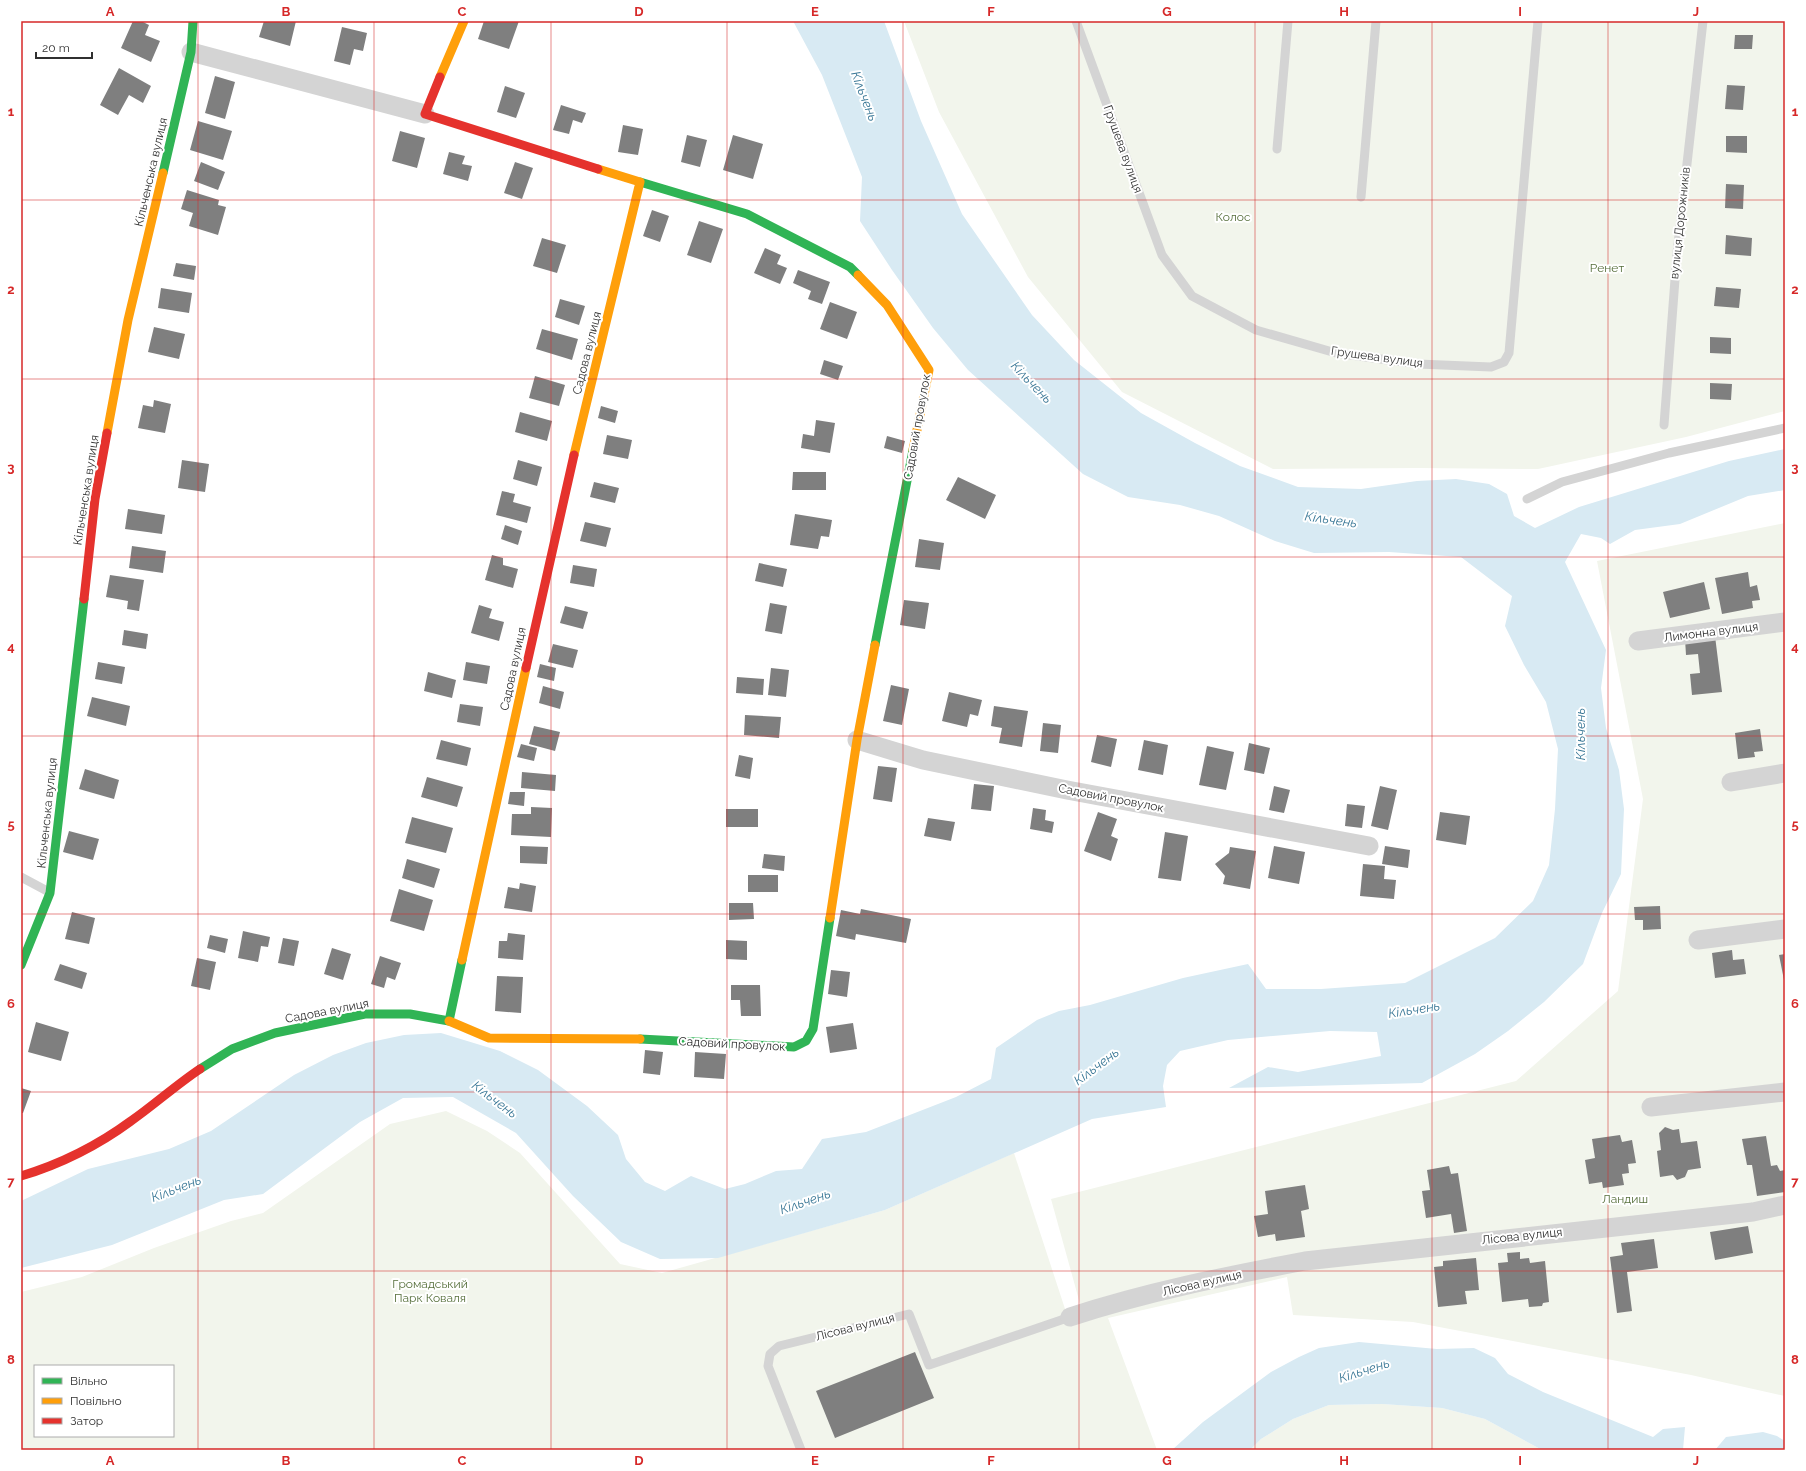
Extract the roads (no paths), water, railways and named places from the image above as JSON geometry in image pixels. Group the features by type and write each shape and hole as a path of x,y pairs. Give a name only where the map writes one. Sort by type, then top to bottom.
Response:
{"street":[{"name":"Кільченська вулиця","path":"21,965 50,893 95,499 128,320 191,52 193,21"},
{"path":"425,114 464,21"},
{"path":"191,52 425,114 640,182"},
{"name":"Садовий провулок","path":"449,1021 489,1038 642,1039 794,1047 806,1041 814,1029 856,740 929,370 887,304 850,267 747,214 640,182"},
{"name":"Садова вулиця","path":"21,1176 48,1168 90,1148 130,1122 196,1072 232,1049 275,1033 365,1014 410,1014 449,1021 556,529 640,182"},
{"name":"Лимонна вулиця","path":"1638,641 1785,622"},
{"name":"Садовий провулок","path":"856,740 923,760 1067,790 1369,846"},
{"path":"1731,782 1785,773"},
{"path":"1698,940 1785,929"},
{"path":"1651,1107 1785,1092"},
{"name":"Лісова вулиця","path":"1070,1317 1109,1304 1249,1271 1305,1261 1753,1212 1785,1205"}],"lane":[{"name":"Грушева вулиця","path":"1076,21 1162,255 1192,296 1256,330 1336,353 1418,364 1491,367 1504,362 1509,353 1538,21"},
{"path":"1277,149 1288,21"},
{"path":"1361,197 1376,21"},
{"name":"вулиця Дорожників","path":"1664,425 1677,253 1703,21"},
{"path":"1527,499 1570,480 1669,453 1785,428"},
{"path":"21,877 50,893"},
{"name":"Лісова вулиця","path":"801,1450 768,1366 770,1354 779,1346 908,1314 929,1365 1070,1317"}],"water":[{"name":"Кільчень","path":"793,21 884,21 921,121 962,214 1032,315 1074,360 1141,413 1240,466 1298,487 1361,489 1417,481 1456,479 1489,484 1507,494 1514,516 1535,528 1579,507 1729,461 1785,449 1785,490 1748,496 1680,524 1635,530 1610,544 1601,538 1581,534 1565,562 1606,650 1601,688 1606,728 1619,770 1624,809 1621,874 1602,913 1583,964 1544,1002 1508,1031 1475,1054 1422,1083 1229,1088 1268,1067 1298,1072 1381,1056 1377,1032 1330,1031 1228,1040 1180,1051 1167,1065 1163,1086 1166,1107 1092,1119 885,1210 718,1258 660,1259 621,1242 573,1196 516,1133 453,1097 403,1098 360,1122 263,1194 224,1200 112,1245 21,1268 21,1201 88,1169 169,1149 211,1131 294,1075 333,1055 366,1043 404,1035 441,1033 500,1051 538,1070 587,1106 618,1135 626,1159 645,1182 665,1191 691,1176 725,1189 745,1184 776,1171 802,1169 822,1139 866,1132 956,1097 991,1079 996,1048 1037,1020 1059,1011 1090,1005 1183,978 1248,964 1266,989 1321,989 1405,983 1495,938 1533,901 1549,865 1555,809 1558,749 1546,702 1524,665 1505,626 1512,596 1461,557 1389,552 1314,553 1275,541 1219,516 1180,505 1128,497 1083,474 968,370 933,328 860,221 862,177 822,75"},
{"name":"Кільчень","path":"1359,1342 1437,1349 1474,1348 1495,1358 1508,1374 1543,1392 1653,1437 1663,1429 1685,1427 1683,1450 1542,1450 1485,1419 1442,1408 1382,1404 1329,1405 1293,1419 1261,1439 1250,1450 1172,1450 1203,1422 1271,1372 1319,1348"},
{"path":"1763,1432 1777,1436 1785,1441 1785,1450 1715,1450 1726,1437"}],"park label":[{"name":"Колос","path":"1233,217"},
{"name":"Ренет","path":"1607,268"},
{"name":"Ландиш","path":"1625,1199"},
{"name":"Громадський Парк Коваля","path":"430,1291"}]}
